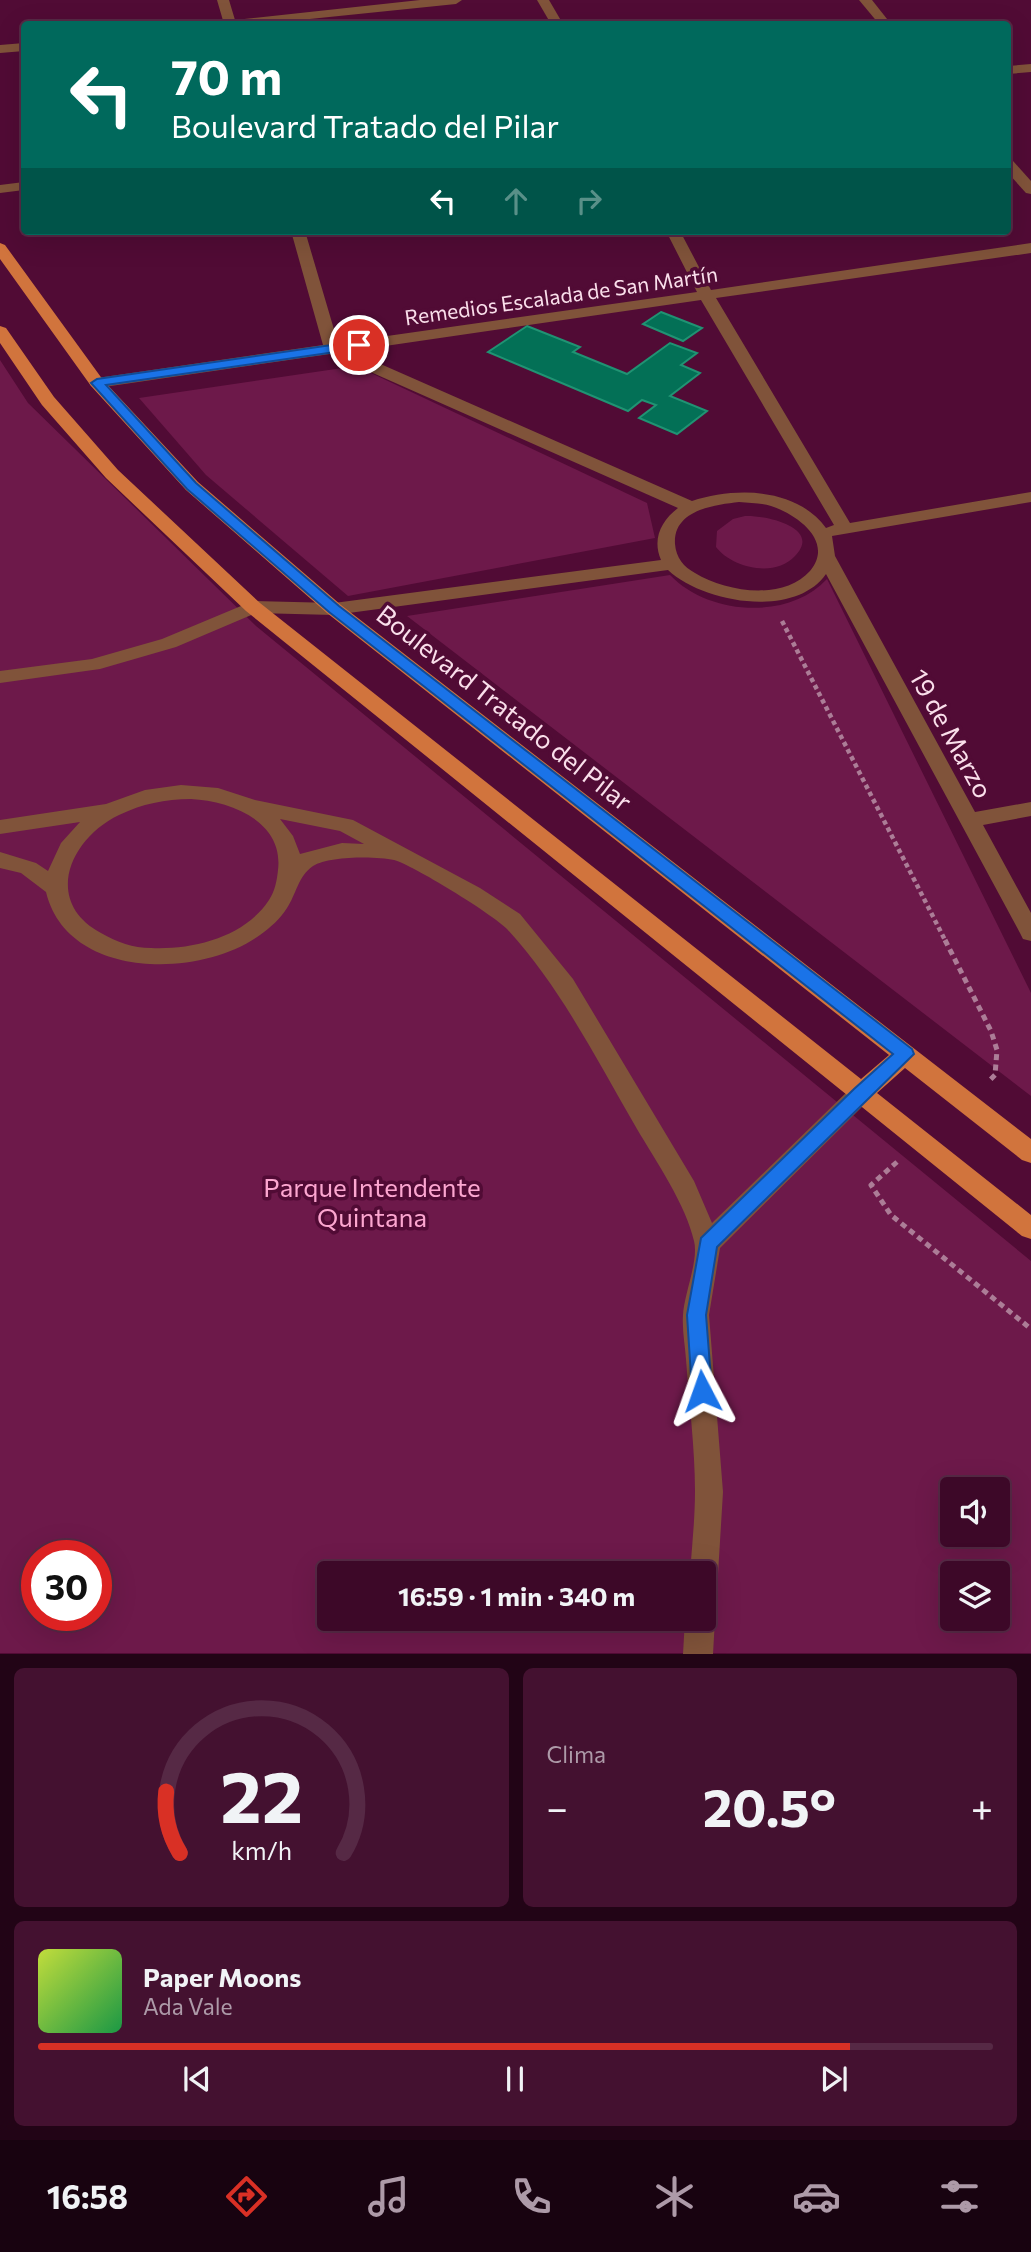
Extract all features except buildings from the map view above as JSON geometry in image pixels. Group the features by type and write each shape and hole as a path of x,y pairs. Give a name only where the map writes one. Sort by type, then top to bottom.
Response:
{"main road":[{"name":"Boulevard Tratado del Pilar","path":"0,248 97,383 191,486 334,609 1031,1153"},
{"path":"0,331 48,401 112,474 253,607 1031,1229"},
{"path":"860,1094 905,1054"}],"street":[{"path":"223,0 229,21"},
{"path":"258,21 456,0"},
{"path":"543,0 555,21"},
{"path":"865,0 883,21"},
{"path":"0,49 21,47"},
{"path":"1011,70 1031,68"},
{"path":"1011,167 1031,190"},
{"path":"0,189 21,186"},
{"path":"299,235 332,349 691,507"},
{"path":"675,235 706,295 845,529"},
{"name":"Remedios Escalada de San Martín","path":"97,383 1031,248"},
{"path":"739,497 766,499 790,507 810,519 823,533 828,546 827,558 817,574 809,581 768,594 747,595 718,591 689,579 672,564 666,553 665,536 673,520 691,507 713,500 739,497"},
{"path":"823,533 1031,497"},
{"name":"19 de Marzo","path":"827,558 1031,933"},
{"path":"0,677 93,665 169,643 253,607 334,609 672,564"},
{"path":"0,827 112,809 147,797 184,792 220,795 251,806 346,825 472,893 512,920 565,985 685,1188 708,1243 696,1315 709,1492 705,1561"},
{"path":"251,806 276,825 290,849 291,877"},
{"path":"112,809 88,825 70,845 59,867 57,889 66,915 85,936 114,951 151,958 190,956 226,945 257,927 279,903 291,877 306,860 342,850 398,853"},
{"path":"970,820 1031,809"},
{"path":"0,860 28,868 57,889"},
{"path":"708,1243 860,1094"},
{"path":"698,1654 699,1631"}],"path":[{"path":"768,594 991,1031 997,1050 995,1075 965,1101"},
{"path":"920,1141 871,1185 891,1215 1031,1329"}],"green space":[{"name":"Parque Intendente Quintana","path":"0,360 28,403 256,626 1031,1261 1031,1653 0,1653"},
{"path":"356,366 647,503 655,538 348,596 206,475 139,398"},
{"path":"745,516 765,518 788,525 802,537 802,546 787,563 776,567 754,568 732,560 716,547 717,531 733,519"},
{"path":"670,575 705,598 748,608 791,602 811,593 827,579 1031,993 1031,1096 407,616"}],"route":[{"path":"359,345 97,383 191,486 334,609 905,1054 860,1094 708,1243 696,1315 702,1391"}]}
